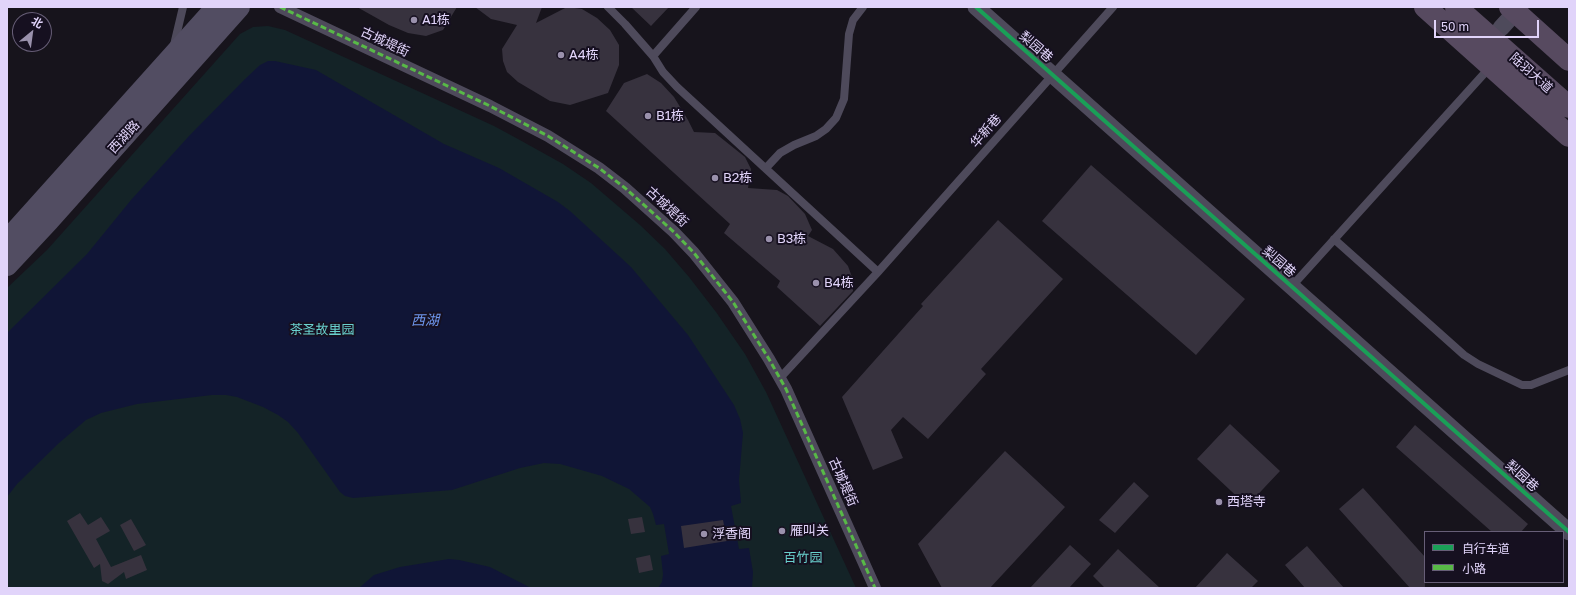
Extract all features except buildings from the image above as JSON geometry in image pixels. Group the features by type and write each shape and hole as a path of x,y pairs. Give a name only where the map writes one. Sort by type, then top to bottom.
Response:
{"main road":[{"name":"西湖路","path":"7,241 217,7"},
{"name":"西湖路","path":"7,265 54,215 239,7"},
{"path":"1425,7 1569,136"},
{"name":"陆羽大道","path":"1456,7 1569,107"},
{"name":"陆羽大道","path":"1478,7 1511,13 1569,88"},
{"path":"1511,13 1569,60"}],"street":[{"name":"古城堤街","path":"280,7 490,106 548,136 599,168 650,209 694,253 733,302 753,332 786,389 875,588"},
{"name":"梨园巷","path":"976,7 1569,532"}],"lane":[{"path":"170,60 183,7"},
{"path":"608,7 653,56 663,72 677,87 878,272"},
{"path":"653,56 696,7"},
{"path":"766,168 780,153 794,145 816,136 826,129 836,118 844,99 849,34 853,20 863,7"},
{"name":"华新巷","path":"780,378 878,272 1113,7"},
{"path":"1292,286 1491,66"},
{"path":"1334,239 1464,355 1478,364 1522,385 1531,385 1569,370"}],"green space":[{"name":"西湖","path":"268,26 285,30 494,126 563,164 591,183 640,225 665,249 689,277 716,312 745,354 766,392 856,588 7,588 7,288 47,250 240,34 253,27"}],"water":[{"name":"西湖","path":"268,61 275,61 316,70 444,144 499,168 558,202 570,211 631,267 688,335 734,405 740,419 743,433 739,480 741,503 731,506 739,549 749,548 753,572 752,588 658,588 662,582 663,574 661,556 669,554 664,524 656,525 650,507 629,489 602,476 560,464 544,463 520,468 452,490 353,498 345,496 340,492 298,433 288,422 263,407 237,397 226,395 212,395 137,404 101,413 86,420 59,443 17,484 7,497 7,333 87,254 131,200 189,136 245,79 260,65"},
{"path":"449,559 490,567 531,588 359,588 374,575 400,567"}],"marked path":[{"path":"280,7 490,106 548,136 599,168 625,188 674,232 694,253 733,302 786,389 875,588"}],"cycle path":[{"path":"976,7 1569,532"}],"place":[{"name":"A1栋","path":"414,20"},
{"name":"A4栋","path":"561,55"},
{"name":"B1栋","path":"648,116"},
{"name":"B2栋","path":"715,178"},
{"name":"B3栋","path":"769,239"},
{"name":"B4栋","path":"816,283"},
{"name":"西塔寺","path":"1219,502"},
{"name":"雁叫关","path":"782,531"},
{"name":"浮香阁","path":"704,534"}],"park label":[{"name":"茶圣故里园","path":"322,330"},
{"name":"百竹园","path":"803,558"}]}
